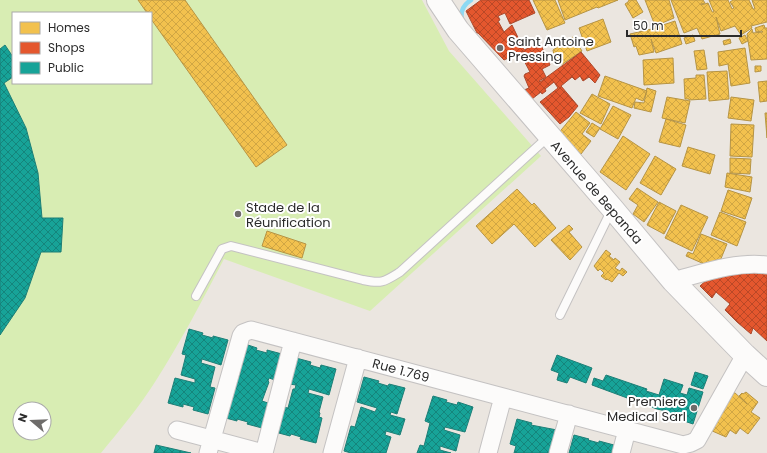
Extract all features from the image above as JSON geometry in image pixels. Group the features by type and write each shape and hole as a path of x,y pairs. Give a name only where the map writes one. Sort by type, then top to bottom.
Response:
{"main road":[{"name":"Avenue de Bepanda","path":"438,0 458,30 673,281 745,355 767,375"}],"street":[{"path":"673,281 741,264 767,265"},
{"name":"Rue 1.769","path":"210,446 241,336 243,333 251,330 627,430 682,449"},
{"path":"177,430 210,446 264,453 293,341"},
{"path":"682,449 697,440 745,355"},
{"path":"332,453 358,358"},
{"path":"488,453 503,397"},
{"path":"558,453 569,414"},
{"path":"621,453 627,430"}],"lane":[{"path":"196,296 222,248 231,246 378,284 388,280 400,272 549,136"},
{"path":"560,316 612,208"}],"green space":[{"name":"Stade de la Réunification","path":"0,0 422,0 449,51 541,156 370,311 224,259 182,337 155,382 101,453 0,453"}],"building: Homes":[{"path":"138,0 185,0 287,145 256,167 152,20 152,12 146,12"},
{"path":"533,0 555,0 565,23 547,30"},
{"path":"558,0 618,0 565,20"},
{"path":"629,0 636,0 643,12 633,18 625,4"},
{"path":"645,0 669,0 674,18 662,23 663,25 675,21 682,44 656,53 651,39 654,52 639,55 636,46 634,47 630,34 656,28"},
{"path":"671,0 703,0 705,3 701,5 708,3 712,12 714,12 709,0 728,0 732,9 734,8 730,2 733,0 749,0 753,9 755,9 752,0 767,0 767,22 751,26 752,28 741,35 735,26 721,31 716,17 720,34 702,39 697,28 684,33"},
{"path":"603,19 611,42 587,51 579,28"},
{"path":"764,25 765,28 767,28 767,59 751,60 747,34 752,29 753,33 763,32 756,32 755,28"},
{"path":"693,35 695,41 686,44 684,38"},
{"path":"745,35 748,41 742,44 739,38"},
{"path":"573,37 582,51 561,65 554,55 553,50"},
{"path":"730,39 731,43 724,45 723,41"},
{"path":"745,48 750,83 731,86 728,64 719,66 718,52"},
{"path":"704,50 707,69 697,70 694,51"},
{"path":"673,58 674,83 644,85 643,60"},
{"path":"755,66 761,66 761,71 755,72"},
{"path":"727,71 729,99 709,101 707,72"},
{"path":"696,75 704,75 706,99 685,99 684,79 696,78"},
{"path":"605,76 647,91 643,101 636,98 632,108 598,96"},
{"path":"767,81 767,101 760,102 758,82"},
{"path":"647,88 656,91 651,112 634,108 635,102 644,103"},
{"path":"592,94 610,104 601,124 580,113"},
{"path":"667,97 690,101 685,123 662,118"},
{"path":"731,97 754,100 751,121 728,118"},
{"path":"613,106 631,115 618,139 600,129"},
{"path":"576,112 590,123 582,134 591,141 581,154 557,135"},
{"path":"765,113 767,113 767,138"},
{"path":"666,119 686,125 680,147 659,142"},
{"path":"592,123 600,128 594,137 586,132"},
{"path":"731,124 754,125 752,157 730,156"},
{"path":"623,136 650,154 626,190 600,172"},
{"path":"688,147 715,155 710,174 682,166"},
{"path":"655,156 676,169 661,195 640,183"},
{"path":"730,158 751,159 750,174 730,173"},
{"path":"727,173 752,177 750,192 725,187"},
{"path":"637,188 658,202 644,222 633,214 638,205 629,199"},
{"path":"517,189 532,205 534,203 556,228 535,247 514,224 492,244 476,226"},
{"path":"728,190 752,198 745,219 721,211"},
{"path":"659,202 676,211 664,234 647,225"},
{"path":"681,205 708,217 692,251 665,238"},
{"path":"720,212 746,222 737,246 711,235"},
{"path":"569,225 573,229 569,232 582,247 570,260 551,240"},
{"path":"267,231 306,244 302,258 262,246"},
{"path":"701,234 727,244 718,266 711,267 686,256 688,252 693,254"},
{"path":"606,250 611,254 609,256 620,262 615,268 620,271 622,268 627,272 623,276 619,273 612,282 601,276 604,273 600,269 598,271 594,266"},
{"path":"734,392 747,404 739,396 742,393 743,394 746,392 758,402 751,412 760,418 748,434 740,428 736,434 730,430 726,437 710,430 722,404"}],"building: Shops":[{"path":"481,0 529,0 535,13 510,24 505,13 498,16 500,20 498,21 504,32 512,25 524,50 540,43 550,65 542,69 546,77 539,81 540,82 581,52 600,75 595,83 589,77 583,81 580,76 575,80 572,77 561,86 578,106 569,117 560,124 540,102 558,88 554,82 545,89 546,91 542,94 541,92 532,99 524,90 529,88 524,76 530,72 520,53 523,51 504,60 477,33 466,11"},
{"path":"767,269 767,341 753,328 751,334 737,322 725,310 730,304 716,292 712,298 700,286 709,278 712,281 716,276"}],"building: Public":[{"path":"5,45 12,56 12,78 4,83 26,128 38,173 42,218 63,218 61,252 41,252 25,298 0,335 0,49"},
{"path":"189,329 203,333 202,335 228,340 221,365 202,359 201,363 215,367 210,387 215,388 208,414 193,410 194,407 183,404 183,407 168,403 175,378 195,383 195,379 181,375 186,355 182,354"},
{"path":"242,343 257,348 256,350 267,353 267,350 282,354 275,380 269,378 262,401 268,403 262,428 247,424 248,422 222,417 235,389 241,371 235,369"},
{"path":"557,355 592,368 586,383 570,377 567,383 557,380 559,373 551,370"},
{"path":"296,358 311,362 310,365 320,368 321,365 336,369 329,395 309,389 308,393 323,397 319,412 319,417 322,418 316,443 300,439 301,437 291,434 290,436 275,432 282,407 288,408 293,389 295,389 296,385 289,384"},
{"path":"695,372 708,376 703,389 691,385"},
{"path":"606,375 647,389 646,391 659,395 664,379 683,385 680,393 687,395 689,388 703,392 693,424 681,420 682,416 679,415 677,419 664,415 666,411 592,385 594,378 603,381"},
{"path":"364,377 379,381 378,383 388,386 389,384 405,388 397,414 391,412 390,415 405,419 400,435 386,431 385,435 391,437 386,453 351,453 344,451 351,426 355,427 361,407 375,412 377,408 357,402"},
{"path":"433,396 447,400 446,402 457,405 458,402 473,407 465,432 445,427 444,430 460,435 456,451 440,446 440,450 451,453 417,453 420,445 424,446 430,423 425,421"},
{"path":"517,419 532,423 531,425 557,430 551,453 514,453 516,446 510,444"},
{"path":"574,435 599,443 599,441 614,445 612,453 569,453"},
{"path":"156,445 191,453 154,453"}],"waterway":[{"path":"462,20 461,14 463,8 471,0"}],"place":[{"name":"Saint Antoine Pressing","path":"500,48"},
{"name":"Stade de la Réunification","path":"238,214"},
{"name":"Premiere Medical Sarl","path":"694,408"}]}
